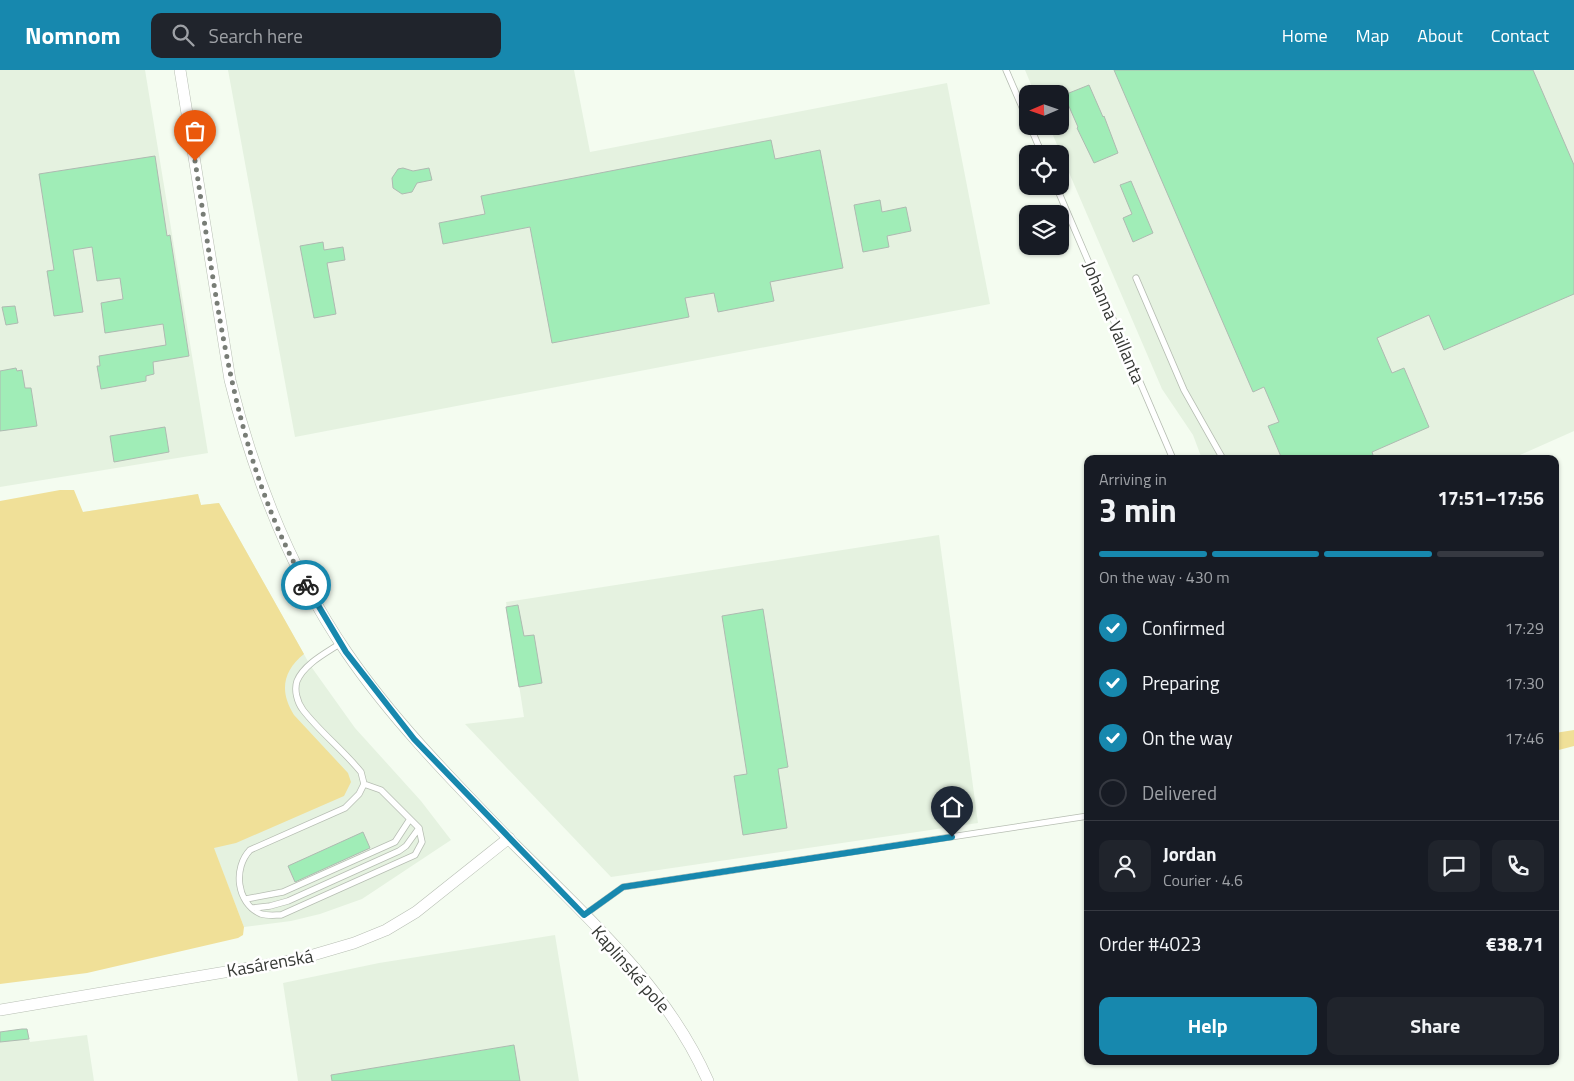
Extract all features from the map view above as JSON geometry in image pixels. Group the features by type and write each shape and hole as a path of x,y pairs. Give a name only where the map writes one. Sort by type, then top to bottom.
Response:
{"street":[{"name":"Kaplinské pole","path":"180,70 230,380 257,475 304,582 341,643 414,739 642,977 684,1035 708,1081"},
{"name":"Kasárenská","path":"0,1010 296,960 354,944 386,930 416,912 509,838"}],"lane":[{"path":"1006,70 1019,100"},
{"name":"Johanna Vaillanta","path":"1060,195 1170,455"},
{"path":"1136,278 1184,390 1221,455"},
{"path":"341,643 316,660 300,676 297,681 296,695 302,709 361,772 364,784 359,794 345,808 250,850 244,856 240,864 238,882 246,899 253,908 261,914 281,915 415,855 422,842 419,828 381,790 364,784"},
{"path":"584,915 623,887 1084,817"},
{"path":"246,899 282,892 395,842 410,819"},
{"path":"253,908 270,906 301,896 399,851 406,846 419,828"}],"shaded area":[{"path":"0,70 145,70 208,453 0,487"},
{"path":"228,70 574,70 590,152 947,83 990,304 295,437"},
{"path":"1025,70 1574,70 1574,431 1520,455 1200,455 1193,435 1162,389 1069,173 1069,145 1057,145 1053,135 1069,135 1069,85 1031,85"},
{"path":"60,490 74,490 83,512 198,494 201,505 219,503 304,654 291,667 288,674 285,690 289,706 294,715 348,773 351,782 344,796 236,843 214,848 244,927 243,935 238,938 87,973 0,984 0,501"},
{"path":"198,494 201,505 219,503 310,665 355,728 421,801 451,840 362,899 320,914 291,921 244,927 83,512"},
{"path":"939,535 978,823 611,877 465,724 524,717 506,602"},
{"path":"1574,730 1574,746 1559,750 1559,732"},
{"path":"555,935 579,1081 298,1081 283,983 379,963"},
{"path":"27,1029 30,1042 87,1035 94,1081 0,1081 0,1033"}],"building":[{"path":"1114,70 1533,70 1574,165 1574,294 1444,350 1429,315 1377,338 1392,373 1404,368 1429,427 1372,452 1373,455 1280,455 1268,426 1279,422 1264,387 1253,392"},
{"path":"1089,85 1104,116 1118,153 1094,163 1069,106 1069,93"},
{"path":"771,140 775,159 820,150 843,268 770,282 774,301 718,312 714,293 685,298 689,317 552,343 530,227 443,244 439,223 485,214 481,196"},
{"path":"155,156 167,236 170,235 189,356 153,362 154,374 146,376 146,381 101,389 97,366 100,366 99,356 166,345 163,324 105,333 101,303 123,299 120,278 97,281 92,247 73,250 83,312 54,316 47,271 54,270 39,174"},
{"path":"403,168 413,171 429,168 432,180 417,183 412,192 402,194 393,188 392,178 398,169"},
{"path":"1131,181 1153,233 1133,242 1123,218 1132,214 1120,185"},
{"path":"880,200 882,212 906,207 911,231 887,236 889,247 863,252 854,205"},
{"path":"323,242 324,250 343,247 345,260 327,263 336,314 314,318 300,246"},
{"path":"15,306 18,323 6,325 2,307"},
{"path":"16,368 17,371 22,370 25,388 31,388 37,426 0,431 0,371"},
{"path":"165,427 169,452 114,462 110,436"},
{"path":"518,605 524,636 534,635 542,683 519,687 506,607"},
{"path":"763,609 788,767 778,769 787,828 743,835 734,776 747,774 722,616"},
{"path":"363,832 370,848 295,882 288,866"},
{"path":"27,1029 29,1039 0,1042 0,1032"},
{"path":"514,1045 520,1081 332,1081 331,1075"}],"way so far":[{"path":"195,161 230,380 257,475 272,514 306,585"}],"route":[{"path":"306,585 346,652 414,739 584,915 623,887 952,837"}]}
